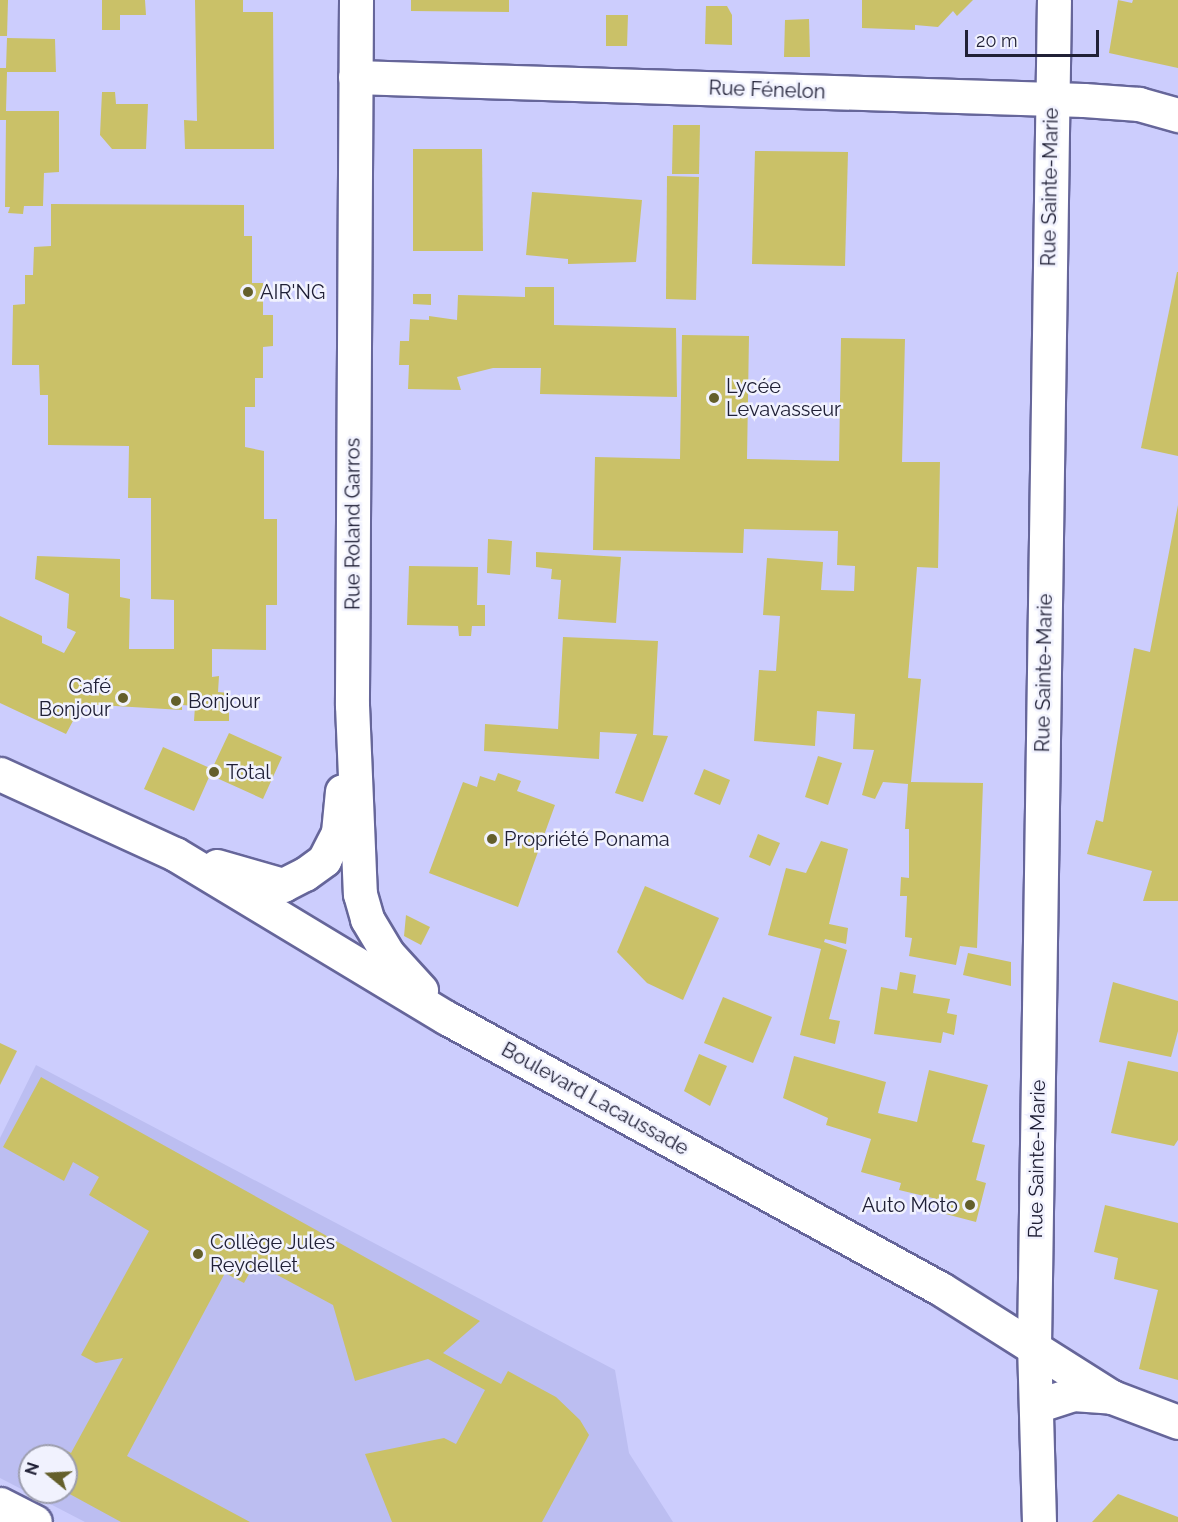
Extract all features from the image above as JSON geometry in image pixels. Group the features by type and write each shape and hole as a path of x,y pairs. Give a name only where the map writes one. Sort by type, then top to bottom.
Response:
{"street":[{"name":"Rue Roland Garros","path":"356,0 352,705 360,894 367,920 388,954 447,1018"},
{"name":"Rue Sainte-Marie","path":"1034,1346 1054,0"},
{"name":"Rue Fénelon","path":"355,77 1052,99 1139,104 1178,115"},
{"path":"175,854 283,885 324,860 338,832 352,705"},
{"name":"Boulevard Lacaussade","path":"0,774 175,854 447,1018 941,1289 1112,1397"},
{"path":"1034,1346 1039,1522"},
{"path":"1036,1406 1073,1394 1112,1397 1178,1422"},
{"path":"0,1504 35,1522"}],"shaded area":[{"name":"Collège Jules Reydellet","path":"36,1065 615,1370 629,1453 673,1522 85,1522 50,1504 78,1504 78,1444 18,1444 18,1487 0,1478 0,1138"}],"building":[{"path":"0,0 8,0 7,36 0,36"},
{"path":"102,0 145,0 146,15 120,15 120,30 102,30"},
{"path":"195,0 243,0 243,12 273,12 274,149 185,149 184,120 197,121"},
{"path":"411,0 509,0 509,12 411,11"},
{"path":"862,0 973,0 957,16 953,11 938,27 915,25 915,30 862,28"},
{"path":"1118,0 1132,3 1133,0 1178,0 1178,68 1109,53"},
{"path":"706,6 727,6 732,15 732,45 705,44"},
{"path":"606,15 628,15 627,46 606,46"},
{"path":"809,19 810,57 784,57 785,20"},
{"path":"7,38 55,39 56,72 7,72 6,111 59,111 59,172 44,173 43,206 24,206 23,214 8,213 10,207 5,207 6,120 0,120 0,68 6,68"},
{"path":"102,92 115,92 116,104 148,104 146,149 112,149 100,135"},
{"path":"673,125 700,125 699,174 672,174"},
{"path":"413,149 482,149 483,251 413,251"},
{"path":"755,151 848,152 845,266 752,264"},
{"path":"667,176 699,177 696,300 666,299"},
{"path":"532,192 642,200 636,262 568,264 568,259 526,255"},
{"path":"51,204 244,205 244,236 252,236 252,283 263,283 263,315 273,315 273,346 263,347 263,378 255,378 255,407 245,407 245,447 264,451 264,519 277,519 277,605 266,605 266,650 212,649 212,677 219,676 218,692 229,693 229,721 194,721 195,706 182,705 182,710 82,704 66,734 0,703 0,616 42,636 42,643 64,653 76,632 67,628 69,594 35,579 37,556 120,559 120,597 130,599 129,649 174,649 174,600 151,599 151,498 128,498 129,446 48,445 48,395 40,395 39,365 12,365 13,305 25,304 25,275 33,275 34,247 51,246"},
{"path":"1178,272 1178,456 1141,448"},
{"path":"525,287 554,287 554,325 676,328 677,397 540,394 541,368 493,368 457,377 461,390 408,389 409,365 399,365 400,341 409,341 410,319 429,320 429,316 457,320 458,295 525,297"},
{"path":"413,294 431,294 431,305 413,304"},
{"path":"682,335 749,336 747,459 839,461 841,338 905,339 902,462 940,462 938,568 917,567 908,678 921,679 911,782 983,783 977,948 960,946 956,965 909,956 912,938 905,937 907,896 900,896 901,877 909,878 909,829 905,829 908,784 883,782 875,799 862,795 874,750 853,749 855,714 817,711 815,746 754,741 759,670 776,671 780,616 763,615 767,558 823,562 821,590 854,591 855,566 837,565 838,531 744,529 743,553 593,550 595,457 680,459"},
{"path":"1178,505 1178,901 1143,901 1152,871 1087,854 1096,820 1103,822 1134,648 1150,652"},
{"path":"488,539 512,541 510,575 487,573"},
{"path":"536,552 621,557 616,623 558,619 561,580 551,579 552,569 536,567"},
{"path":"409,566 478,567 477,605 485,605 485,626 472,626 471,636 459,636 458,626 407,625"},
{"path":"563,637 658,641 653,735 668,736 643,802 615,793 637,734 600,732 599,759 484,751 485,724 558,729"},
{"name":"Total","path":"229,733 282,757 263,799 210,775 194,811 144,789 163,747 212,769"},
{"path":"818,756 842,763 828,805 805,797"},
{"path":"704,769 730,780 720,805 694,794"},
{"name":"Propriété Ponama","path":"498,773 521,781 517,791 555,805 518,907 429,873 463,782 477,787 480,776 495,781"},
{"path":"758,834 780,843 770,866 749,857"},
{"path":"821,841 848,849 829,924 848,928 846,944 825,939 824,942 847,950 829,1019 840,1021 835,1044 800,1035 821,949 768,935 786,868 806,873"},
{"path":"645,886 719,918 683,1000 647,983 617,952"},
{"path":"406,915 430,927 421,945 404,936"},
{"path":"968,953 1011,962 1011,986 963,975"},
{"path":"900,972 916,975 913,993 950,999 947,1013 957,1015 954,1035 943,1032 941,1043 874,1034 881,987 897,990"},
{"path":"1113,982 1178,1001 1178,1031 1171,1057 1099,1042"},
{"path":"723,997 772,1017 753,1063 704,1043"},
{"path":"0,1043 17,1051 0,1085"},
{"path":"699,1054 727,1066 710,1106 684,1091"},
{"path":"794,1056 886,1082 878,1113 917,1122 929,1070 988,1085 972,1142 985,1145 976,1180 986,1183 976,1222 938,1212 941,1200 899,1190 901,1183 861,1172 871,1139 826,1125 828,1118 783,1098"},
{"path":"1128,1061 1178,1072 1178,1140 1174,1146 1111,1133"},
{"path":"41,1077 480,1321 443,1353 501,1384 508,1371 556,1397 580,1420 589,1435 542,1522 392,1522 365,1454 444,1438 456,1444 485,1390 428,1359 355,1381 333,1305 255,1263 244,1283 225,1273 127,1456 250,1522 121,1522 78,1499 78,1444 76,1444 123,1358 96,1363 81,1355 149,1231 89,1195 99,1177 73,1162 64,1181 3,1147"},
{"path":"1105,1205 1178,1223 1178,1380 1139,1369 1158,1290 1114,1279 1118,1258 1094,1252"},
{"path":"1118,1494 1178,1517 1178,1522 1092,1522"}],"place":[{"name":"AIR'NG","path":"248,292"},
{"name":"Lycée Levavasseur","path":"714,398"},
{"name":"Café Bonjour","path":"123,698"},
{"name":"Bonjour","path":"176,701"},
{"name":"Total","path":"214,772"},
{"name":"Propriété Ponama","path":"492,839"},
{"name":"Auto Moto","path":"970,1205"},
{"name":"Collège Jules Reydellet","path":"198,1254"}]}
